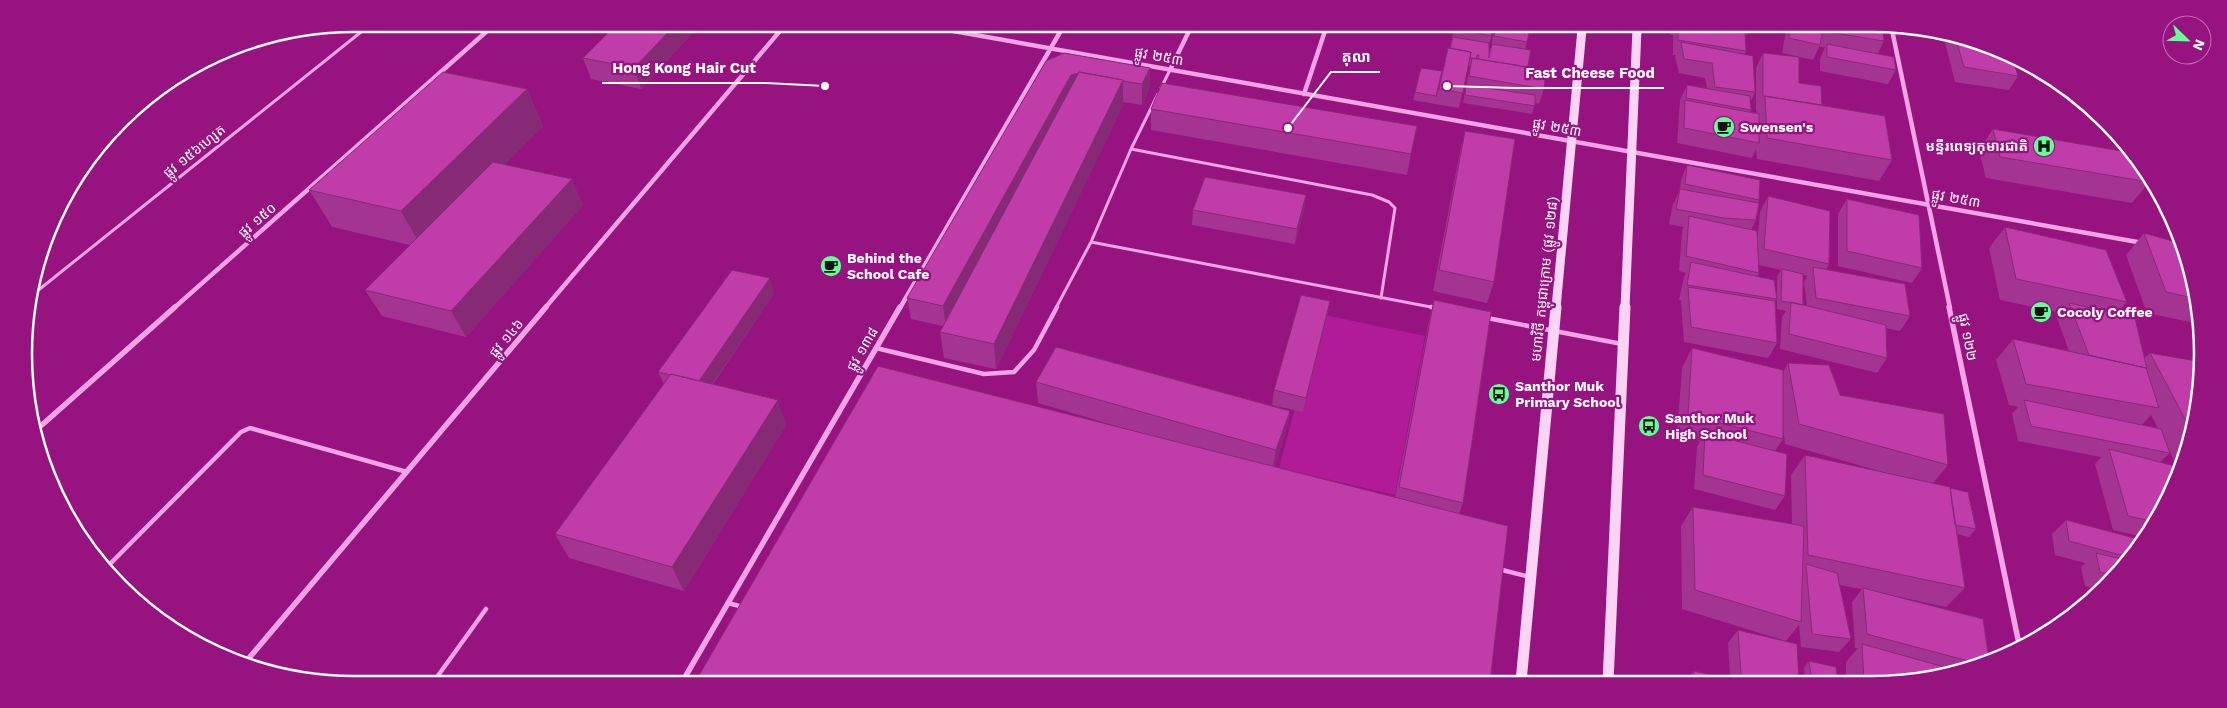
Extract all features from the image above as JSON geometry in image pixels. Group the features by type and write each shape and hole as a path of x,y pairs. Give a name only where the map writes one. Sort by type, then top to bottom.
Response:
{"main road":[{"name":"មហាវិថី កម្ពុជាក្រោម (ផ្លូវ ១២៨)","path":"1522,676 1552,330 1582,32"},
{"path":"1608,676 1637,32"}],"street":[{"name":"ផ្លូវ ១៥០","path":"41,426 486,32"},
{"name":"ផ្លូវ ១៤៦","path":"250,657 780,32"},
{"name":"ផ្លូវ ២៥៣","path":"958,32 2146,244"},
{"name":"ផ្លូវ ១៣៨","path":"685,676 1060,32"},
{"path":"1170,70 1189,32"},
{"path":"1304,94 1325,32"},
{"name":"ផ្លូវ ១២២","path":"1893,33 1930,205 2018,640"}],"lane":[{"name":"ផ្លូវ ១៥៦ហ្សេត","path":"39,289 361,32"},
{"path":"876,348 984,374 1014,372 1034,350 1091,242 1131,149 1170,70"},
{"path":"1131,149 1372,195 1389,202 1395,208 1381,298"},
{"path":"1091,242 1446,310"},
{"path":"1482,317 1622,344"},
{"path":"111,564 241,432 250,428 407,472"},
{"path":"1490,567 1530,577"},
{"path":"728,603 752,609"},
{"path":"438,676 486,609"}],"shaded area":[{"path":"1320,314 1425,336 1395,495 1279,468"}],"building":[{"path":"609,32 668,32 634,68 583,58"},
{"path":"1472,32 1492,32 1491,36"},
{"path":"1495,32 1529,32 1527,42 1494,36"},
{"path":"1678,32 1740,32 1745,33 1746,51 1678,40"},
{"path":"1790,32 1823,32 1820,45 1789,38"},
{"path":"1828,32 1883,32 1884,41"},
{"path":"1453,37 1489,43 1489,58 1492,44 1531,50 1528,65 1533,66 1533,68 1478,59 1479,55 1477,55 1476,59 1470,58 1471,52 1450,48"},
{"path":"1681,42 1753,56 1755,92 1715,87 1712,63 1684,59"},
{"path":"1957,43 2015,66 2018,76 1964,67"},
{"path":"1827,44 1894,57 1896,70 1827,57"},
{"path":"1448,48 1471,52 1463,93 1439,89"},
{"path":"1064,53 1150,68 1142,84 1079,72 1071,75 943,306 907,298 1046,61"},
{"path":"1763,53 1799,57 1799,83 1821,86 1822,105 1763,96"},
{"path":"1472,58 1546,70 1544,89 1469,76"},
{"path":"1421,68 1442,71 1436,96 1415,92"},
{"path":"443,72 527,89 401,211 309,190"},
{"path":"1079,72 1123,80 994,344 940,332"},
{"path":"1162,83 1417,126 1411,154 1151,109"},
{"path":"1466,85 1535,95 1535,106 1465,95"},
{"path":"1687,85 1750,96 1751,110 1686,98"},
{"path":"1765,96 1885,116 1892,160 1767,138"},
{"path":"1685,100 1759,114 1759,143 1684,128"},
{"path":"1993,129 2122,151 2144,181 2000,157"},
{"path":"1465,131 1515,139 1494,282 1439,270"},
{"path":"493,162 572,179 451,311 365,290"},
{"path":"1687,165 1760,180 1759,200 1685,184"},
{"path":"1205,177 1306,195 1297,229 1193,210"},
{"path":"1680,189 1759,203 1756,220 1723,218 1676,209"},
{"path":"1768,196 1830,211 1829,264 1764,249"},
{"path":"1847,199 1919,215 1922,268 1847,251"},
{"path":"1689,216 1757,231 1759,273 1686,256"},
{"path":"2005,227 2106,250 2127,302 2016,279"},
{"path":"2144,233 2174,241 2184,271 2189,297 2166,292"},
{"path":"1691,262 1774,280 1777,299 1687,285"},
{"path":"1813,267 1905,284 1910,316 1816,298"},
{"path":"1782,269 1803,274 1803,305 1781,301"},
{"path":"732,270 770,278 699,381 658,372"},
{"path":"1688,287 1775,301 1777,343 1691,327"},
{"path":"1301,295 1330,301 1306,398 1274,390"},
{"path":"1434,300 1491,312 1463,503 1399,487"},
{"path":"1791,302 1886,325 1887,358 1789,334"},
{"path":"2069,303 2135,318 2147,369 2089,355"},
{"path":"2013,339 2146,368 2159,408 2026,384"},
{"path":"1056,347 1290,411 1276,450 1036,382"},
{"path":"1692,348 1783,370 1783,439 1688,415"},
{"path":"2150,353 2194,361 2192,396 2187,422"},
{"path":"1788,363 1829,365 1840,395 1944,414 1948,465 1799,424"},
{"path":"878,366 1508,526 1491,676 699,676"},
{"path":"671,374 778,400 672,567 555,534"},
{"path":"2024,400 2161,429 2170,453 2031,426"},
{"path":"1705,433 1787,454 1785,496 1703,475"},
{"path":"2109,449 2174,466 2148,520 2128,516"},
{"path":"1805,455 1950,487 1965,588 1808,555"},
{"path":"1950,488 1968,492 1976,529 1955,525"},
{"path":"1693,507 1804,526 1801,622 1695,590"},
{"path":"2066,520 2136,538 2123,556 2069,541"},
{"path":"2096,553 2121,559 2107,574 2100,572"},
{"path":"1806,564 1837,573 1851,639 1812,634"},
{"path":"1863,588 1983,619 1988,654 1968,661 1867,634"},
{"path":"1738,630 1797,644 1799,676 1741,675"},
{"path":"1862,644 1945,667 1915,673 1864,676"},
{"path":"1809,661 1836,667 1837,676 1811,676"},
{"path":"1694,671 1715,676 1694,676"}],"place":[{"name":"Hong Kong Hair Cut","path":"825,86"},
{"name":"Fast Cheese Food","path":"1447,86"},
{"name":"Swensen's","path":"1724,127"},
{"name":"តុលា","path":"1288,128"},
{"name":"មន្ទីរពេទ្យកុមារជាតិ","path":"2044,146"},
{"name":"Behind the School Cafe","path":"831,266"},
{"name":"Cocoly Coffee","path":"2041,312"},
{"name":"Santhor Muk Primary School","path":"1499,394"},
{"name":"Santhor Muk High School","path":"1649,426"}]}
